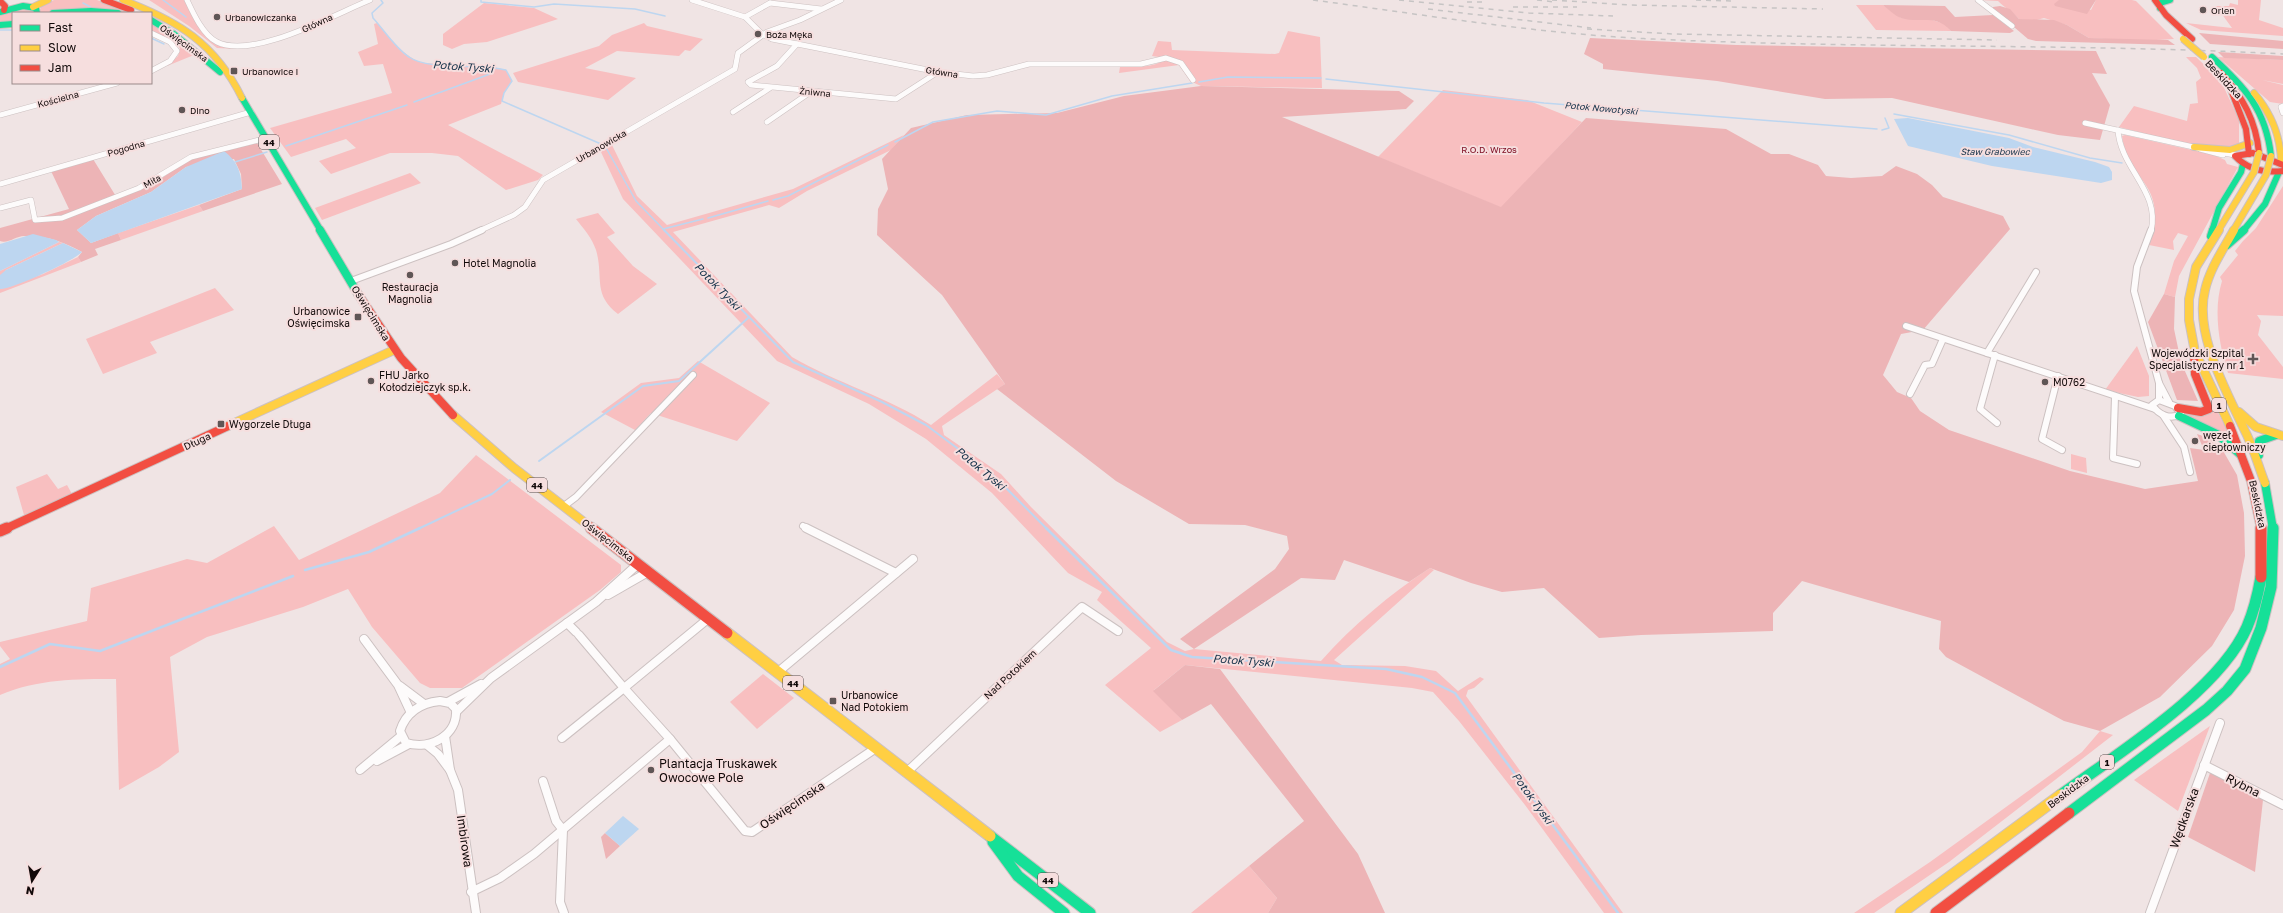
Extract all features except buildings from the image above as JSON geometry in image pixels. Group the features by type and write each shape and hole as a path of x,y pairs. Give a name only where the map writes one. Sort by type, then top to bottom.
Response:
{"main road":[{"path":"2,11 23,6 35,10 48,0"},
{"path":"104,0 135,12"},
{"name":"44","path":"123,0 150,12"},
{"path":"146,0 169,16 174,23"},
{"name":"Beskidzka","path":"1936,913 2200,715 2228,689 2246,668 2265,633 2272,617 2278,594 2281,568 2278,521 2274,499 2260,461 2231,404 2209,354 2202,324 2201,310 2205,284 2222,249 2266,175 2271,156 2270,137 2263,117 2251,97 2237,80 2157,15 2147,0"},
{"name":"Beskidzka","path":"2155,0 2160,8 2187,39"},
{"path":"2160,8 2160,3 2170,0 2168,0"},
{"path":"0,1 5,6 2,11"},
{"path":"72,12 104,12"},
{"name":"44","path":"152,13 174,23"},
{"name":"Oświęcimska","path":"153,22 185,42 230,79"},
{"name":"Oświęcimska","path":"174,23 213,53 222,63 230,79 267,138 351,281 394,350 434,398 476,437 648,572 1090,913"},
{"path":"0,25 12,24"},
{"name":"Beskidzka","path":"1901,913 2184,704 2212,678 2229,659 2246,630 2254,609 2264,562 2262,516 2258,496 2245,458 2195,352 2188,321 2189,293 2196,267 2254,172 2259,153 2259,135 2252,115 2241,96 2208,57"},
{"path":"2226,78 2244,116 2250,143 2249,154"},
{"path":"2222,249 2247,229 2282,172 2283,151 2279,132 2269,110 2251,90 2237,80"},
{"path":"2194,147 2235,150 2243,148 2250,143"},
{"path":"2238,159 2249,154"},
{"path":"2249,154 2282,172"},
{"path":"2238,159 2266,171 2282,172"},
{"path":"2209,244 2219,208 2241,172 2238,159"},
{"name":"Długa","path":"0,531 394,350"},
{"path":"2177,414 2201,412 2209,409 2209,405 2194,370 2192,360 2195,352"},
{"path":"2231,404 2256,427 2280,436"},
{"path":"2177,414 2217,434 2245,458"},
{"path":"2260,461 2258,448 2259,441 2280,436"},
{"name":"Oświęcimska","path":"983,830 1018,876 1064,913"}],"street":[{"name":"Oświęcimska","path":"188,0 196,17 216,41 234,45 263,41"},
{"name":"Główna","path":"263,41 303,29 370,0"},
{"name":"Główna","path":"692,0 745,17 762,34 772,39 938,72 973,76 1028,64 1141,64 1166,58 1181,63 1193,80"},
{"name":"Urbanowicka","path":"351,281 451,244 514,215 525,207 542,180 736,69 738,53 762,34 804,19 841,0"},
{"path":"1978,0 2012,26"},
{"path":"745,17 770,1 821,9"},
{"path":"152,33 170,42 177,50 176,55 171,60 152,70"},
{"name":"Żniwna","path":"797,44 777,66 748,82 751,85 770,88 896,99 938,72"},
{"name":"Kościelna","path":"0,115 113,84"},
{"path":"733,112 770,88"},
{"path":"767,122 812,92"},
{"path":"2282,107 2283,113"},
{"name":"Pogodna","path":"0,184 251,112"},
{"path":"2085,123 2194,147 2238,159"},
{"path":"2118,130 2121,153 2146,190 2154,213 2152,224 2134,276 2134,291 2159,383 2177,414 2174,430"},
{"name":"Miła","path":"0,208 31,200 35,220 62,218 139,188 191,157 267,138"},
{"path":"1986,353 2036,272"},
{"path":"1906,326 2058,376 2115,397 2156,404 2169,402"},
{"path":"1910,394 1925,365 1932,364 1943,338"},
{"path":"1995,355 1980,409 1997,423"},
{"path":"564,506 576,497 693,375"},
{"path":"2058,376 2042,439 2062,450"},
{"path":"2159,383 2156,404 2174,430 2178,440 2184,447 2190,472"},
{"path":"2115,397 2113,458 2137,464"},
{"path":"2163,415 2177,414"},
{"path":"803,526 896,573"},
{"path":"778,672 913,559"},
{"path":"596,602 638,564"},
{"path":"492,678 448,702 434,701 424,704 411,713 403,722 401,736 363,768 409,744 427,745 445,736 456,722 457,711 492,678 596,602 648,572"},
{"name":"Nad Potokiem","path":"908,772 1082,608 1118,631"},
{"path":"562,738 709,618"},
{"name":"Oświęcimska","path":"567,623 578,633 624,688 670,739 745,831 752,832 876,748"},
{"path":"364,639 398,685 411,713"},
{"path":"398,685 424,704"},
{"path":"448,702 457,711"},
{"name":"Wędkarska","path":"2150,913 2220,723"},
{"path":"401,736 409,744"},
{"name":"Imbirowa","path":"445,736 450,770 458,790 471,892 476,913"},
{"path":"471,892 500,878 534,854 670,739"},
{"name":"Imbirowa","path":"427,745 438,754 450,770"},
{"name":"Rybna","path":"2204,765 2283,805"},
{"path":"543,781 556,820 563,830 560,902 564,913"}],"green space":[{"path":"54,0 97,0 130,12 39,12 41,7"},
{"path":"149,0 184,0 196,21 216,44 259,44 239,49 217,48 189,26"},
{"path":"1980,0 2059,0 2091,10 2096,0 2132,0 2136,1 2174,39 2139,41 2089,38 2067,25 2044,18 2033,21 2019,19 1998,1"},
{"path":"2238,0 2261,0 2259,20 2283,28 2283,36 2201,30 2186,23 2232,28 2216,6 2229,6 2230,3 2238,5"},
{"path":"484,3 534,8 558,19 487,42 464,44 452,49 443,45 443,34"},
{"path":"1856,5 1883,5 1901,18 1929,19 1945,24 1951,31 1876,30"},
{"path":"22,8 33,11 12,12 12,23 0,24 0,13"},
{"path":"377,23 403,52 423,63 494,67 506,70 512,81 504,93 501,104 448,125 543,175 538,180 506,190 458,156 432,153 390,153 331,174 319,161 356,148 346,139 291,157 270,128 392,93 383,64 364,66 358,52 378,44 374,24"},
{"path":"644,23 647,26 703,39 690,51 685,50 679,56 617,51 585,68 636,78 608,100 518,82 513,73 599,46 612,35"},
{"path":"152,25 194,55 167,66 178,56 180,48 171,40 152,31"},
{"path":"1288,31 1320,37 1322,88 1201,86 1190,81 1179,65 1119,73 1120,67 1138,67 1156,64 1166,58 1152,56 1158,41 1171,42 1172,50 1275,54 1279,53"},
{"path":"2186,57 2196,57 2221,81 2239,120 2239,143 2229,146 2216,147 2199,145 2119,127 2134,106 2187,121 2190,104 2198,103 2196,82 2201,78 2197,68"},
{"path":"2218,57 2283,60 2283,84 2262,80 2283,85 2283,104 2270,102"},
{"name":"R.O.D. Wrzos","path":"1443,90 1527,100 1582,122 1502,208 1378,157"},
{"path":"904,135 891,150 807,191 779,208 769,205 673,232 792,357 827,375 897,406 931,425 997,374 1005,384 942,426 944,435 1001,474 1031,507 1167,642 1185,651 1194,649 1321,661 1345,635 1386,600 1430,568 1434,570 1334,660 1342,665 1405,666 1436,671 1458,691 1480,677 1484,679 1474,688 1468,690 1466,696 1623,913 1604,913 1525,805 1459,721 1433,692 1412,688 1185,665 1154,690 1182,720 1160,732 1105,685 1151,648 1097,600 1102,592 1068,573 992,493 926,439 869,404 777,361 623,199 600,150 611,143 637,196 667,225 793,189"},
{"path":"2125,135 2214,155 2225,160 2227,164 2238,167 2179,276 2175,297 2164,294 2174,261 2188,236 2178,233 2173,241 2174,250 2149,245 2154,224 2155,208 2152,196 2132,165 2126,152 2122,136"},
{"path":"410,173 421,183 322,220 315,208"},
{"path":"2283,186 2283,316 2257,315 2261,321 2258,335 2283,367 2283,379 2228,373 2218,327 2219,292 2222,281 2220,277 2238,255 2235,251 2256,228"},
{"path":"199,205 203,211 121,240 118,233"},
{"path":"598,213 615,233 607,237 633,266 657,284 618,314 610,307 605,299 600,285 596,250 585,230 576,219"},
{"path":"59,242 63,243 6,270 0,279 0,271"},
{"path":"78,257 81,262 0,293 0,289 43,274"},
{"path":"215,288 234,310 150,342 157,353 103,374 86,339"},
{"path":"2137,346 2149,376 2149,396 2138,397 2105,390"},
{"path":"698,361 770,403 737,441 651,413 635,430 601,412 641,383 679,378"},
{"path":"2215,407 2233,442 2184,416 2184,412"},
{"path":"2071,454 2086,458 2087,473 2071,469"},
{"path":"476,455 621,565 621,572 600,590 462,688 430,688 420,683 372,627 348,589 303,607 207,637 170,657 179,752 159,767 119,790 116,679 57,681 28,686 0,695 0,664 10,659 0,646 0,642 87,621 91,588 187,559 207,563 274,526 299,560 440,493"},
{"path":"47,474 58,489 67,485 72,494 24,515 16,487"},
{"path":"763,674 794,698 757,729 730,702"},
{"path":"2210,726 2178,811 2134,780"},
{"path":"2100,731 2113,735 1949,862 1874,913 1854,913 1930,862 2082,752"},
{"path":"1249,866 1277,898 1268,913 1191,913"}],"shaded area":[{"path":"2059,0 2096,0 2087,14 2055,6 2054,4"},
{"path":"1883,5 1945,6 1955,17 1993,15 2014,31 2010,33 1951,31 1939,22 1927,20 1908,20 1901,18"},
{"path":"2000,6 2010,9 2019,19 2054,20 2067,25 2089,38 2168,40 2175,45 2036,41 2028,39 1993,9 1993,7"},
{"path":"2199,33 2283,41 2283,49 2210,44"},
{"path":"1590,38 1736,45 2096,51 2107,74 2092,73 2110,105 2100,140 2058,135 1892,98 1825,99 1717,81 1603,69 1603,64 1584,54"},
{"path":"2218,52 2283,56 2283,60 2224,58"},
{"path":"1201,86 1399,91 1414,101 1406,109 1282,117 1501,207 1586,118 1726,129 1771,154 1789,154 1818,165 1826,176 1851,178 1882,176 1896,166 1917,174 1932,185 1943,197 2003,216 2010,229 1923,330 1901,334 1883,375 1897,392 1911,398 1920,411 1949,430 2070,471 2145,489 2198,481 2190,448 2204,450 2197,434 2212,439 2222,449 2237,475 2244,513 2245,556 2234,610 2212,646 2160,697 2100,731 2064,721 1946,657 1939,649 1941,621 1802,581 1773,613 1773,631 1641,635 1599,638 1544,588 1502,592 1471,583 1430,568 1409,582 1344,560 1335,580 1301,578 1194,649 1180,639 1275,569 1289,549 1287,536 1245,525 1189,524 1116,481 997,389 1005,384 942,295 877,235 878,209 888,189 882,159 911,128 967,115 1057,113 1124,96"},
{"path":"257,143 282,184 203,211 199,205 242,189 241,174 234,159 186,167 151,192 96,216 77,230 91,243 118,233 121,240 95,249 98,255 81,262 78,257 82,252 69,245 54,240 24,236 9,241 0,241 0,228 69,209 51,171 93,159 117,198 162,178 187,160"},
{"path":"2164,294 2175,297 2174,329 2181,362 2198,401 2177,400 2148,322"},
{"path":"1185,665 1220,669 1358,854 1385,913 1268,913 1277,898 1249,866 1304,821 1211,704 1182,720 1153,691"},
{"path":"2210,773 2263,800 2255,872 2188,837"},
{"path":"605,833 620,846 606,859 601,837"}],"water":[{"name":"Staw Grabowiec","path":"1908,118 2009,138 2033,147 2095,162 2109,167 2112,172 2112,180 2101,183 1992,166 1908,146 1894,119"},
{"path":"224,151 236,163 241,177 242,189 91,243 77,230 96,216 151,192 186,167"},
{"path":"33,234 59,242 0,271 0,244"},
{"path":"63,243 82,252 67,262 42,274 16,285 0,289 0,275 6,270"},
{"path":"623,816 639,829 620,846 605,833"}],"waterway":[{"path":"163,0 186,17"},
{"name":"Potok Tyski","path":"381,0 383,3 372,13 373,18 394,44 409,57 429,64 506,70 512,81 504,93 502,101 601,144"},
{"path":"481,0 481,2 534,7 554,4 635,9 665,16"},
{"path":"83,3 92,8"},
{"path":"0,30 12,30"},
{"path":"152,38 164,44"},
{"path":"414,102 490,74"},
{"path":"1199,82 1228,77 1321,78"},
{"name":"Potok Nowotyski","path":"1326,79 1544,103 1877,129"},
{"path":"895,142 933,122 997,111 1046,115 1112,96 1192,83"},
{"path":"286,146 407,105"},
{"path":"1894,114 2009,135 2090,158 2122,163"},
{"path":"1882,130 1889,128 1885,118"},
{"path":"773,200 788,196 888,145"},
{"name":"Potok Tyski","path":"605,146 636,201 663,229"},
{"path":"235,162 267,152"},
{"path":"708,218 768,201"},
{"path":"663,229 703,219"},
{"name":"Potok Tyski","path":"664,230 793,362 882,402 926,425 992,474 1046,528"},
{"path":"539,461 643,386 679,381 748,318"},
{"path":"418,529 492,494 510,480"},
{"path":"305,570 369,552 420,528"},
{"name":"Potok Tyski","path":"1046,528 1171,650 1192,657 1386,669 1422,677 1455,693 1618,913"},
{"path":"0,667 50,644 100,651 293,576"}],"railway":[{"path":"1313,0 1440,18 1610,37 1810,44 2126,48 2283,54"},
{"path":"1399,0 1529,13 1613,16"},
{"path":"1537,0 1555,2"},
{"path":"1552,0 1629,5 1823,9"},
{"path":"1696,0 1734,1"},
{"path":"1467,2 1486,2"},
{"path":"1513,7 1577,7"},
{"path":"1428,9 1591,28"},
{"path":"1587,29 1674,34 1997,40"}],"traffic: fast":[{"path":"2160,8 2160,3 2170,0"},
{"path":"0,12 23,6 36,8 37,12"},
{"path":"72,12 104,12"},
{"path":"152,21 174,34 220,72"},
{"path":"0,25 12,24"},
{"path":"2212,57 2234,78 2253,100 2265,126 2271,156"},
{"path":"242,98 358,294"},
{"path":"2211,236 2219,208 2241,172 2243,164"},
{"path":"2227,245 2237,237 2259,213 2270,194 2279,172"},
{"path":"2179,416 2217,434 2241,455"},
{"path":"2259,455 2259,441 2276,435"},
{"path":"2069,813 2206,710 2227,691 2245,669 2261,628 2271,587 2274,545 2273,524 2265,483"},
{"path":"2061,795 2163,719 2202,687 2220,669 2247,628 2256,604 2261,577"},
{"path":"990,836 1090,913"},
{"path":"993,842 1018,876 1064,913"}],"traffic: slow":[{"path":"33,7 48,0"},
{"path":"123,0 164,18 190,33 202,42 225,68 242,98"},
{"path":"2183,39 2204,57"},
{"path":"2254,93 2261,101 2275,126 2280,144 2281,164"},
{"path":"2194,147 2230,150 2250,143"},
{"path":"2254,172 2259,153"},
{"path":"2266,175 2271,156"},
{"path":"2230,426 2195,352 2189,320 2189,299 2196,267 2254,172"},
{"path":"2265,483 2245,430 2225,392 2210,354 2203,313 2204,292 2210,271 2266,175"},
{"path":"228,426 394,350"},
{"path":"2239,412 2256,427 2283,436"},
{"path":"453,415 514,468 589,526"},
{"path":"727,633 990,836"},
{"path":"1901,913 2061,795"}],"traffic: jam":[{"path":"104,0 131,10"},
{"path":"2155,0 2166,15 2192,39"},
{"path":"0,1 5,6 4,10"},
{"path":"2221,73 2236,91 2248,109 2256,130 2259,153"},
{"path":"2231,90 2246,129 2249,154"},
{"path":"2283,165 2253,153 2235,156 2245,165 2257,170 2270,172 2283,171"},
{"path":"358,294 389,343 426,388 453,415"},
{"path":"2178,408 2201,412 2209,409 2195,374 2194,354"},
{"path":"0,531 228,426"},
{"path":"2230,426 2245,462 2260,518 2263,557 2261,577"},
{"path":"589,526 727,633"},
{"path":"1936,913 2069,813"}],"place":[{"name":"Orlen","path":"2203,10"},
{"name":"Urbanowiczanka","path":"217,17"},
{"name":"Boża Męka","path":"758,34"},
{"name":"Urbanowice I","path":"234,71"},
{"name":"Dino","path":"182,110"},
{"name":"Hotel Magnolia","path":"455,263"},
{"name":"Restauracja Magnolia","path":"410,275"},
{"name":"Urbanowice Oświęcimska","path":"358,317"},
{"name":"Wojewódzki Szpital Specjalistyczny nr 1","path":"2253,359"},
{"name":"FHU Jarko Kołodziejczyk sp.k.","path":"371,381"},
{"name":"M0762","path":"2045,382"},
{"name":"Wygorzele Długa","path":"221,424"},
{"name":"węzeł ciepłowniczy","path":"2195,441"},
{"name":"Urbanowice Nad Potokiem","path":"833,701"},
{"name":"Plantacja Truskawek Owocowe Pole","path":"651,770"}]}
